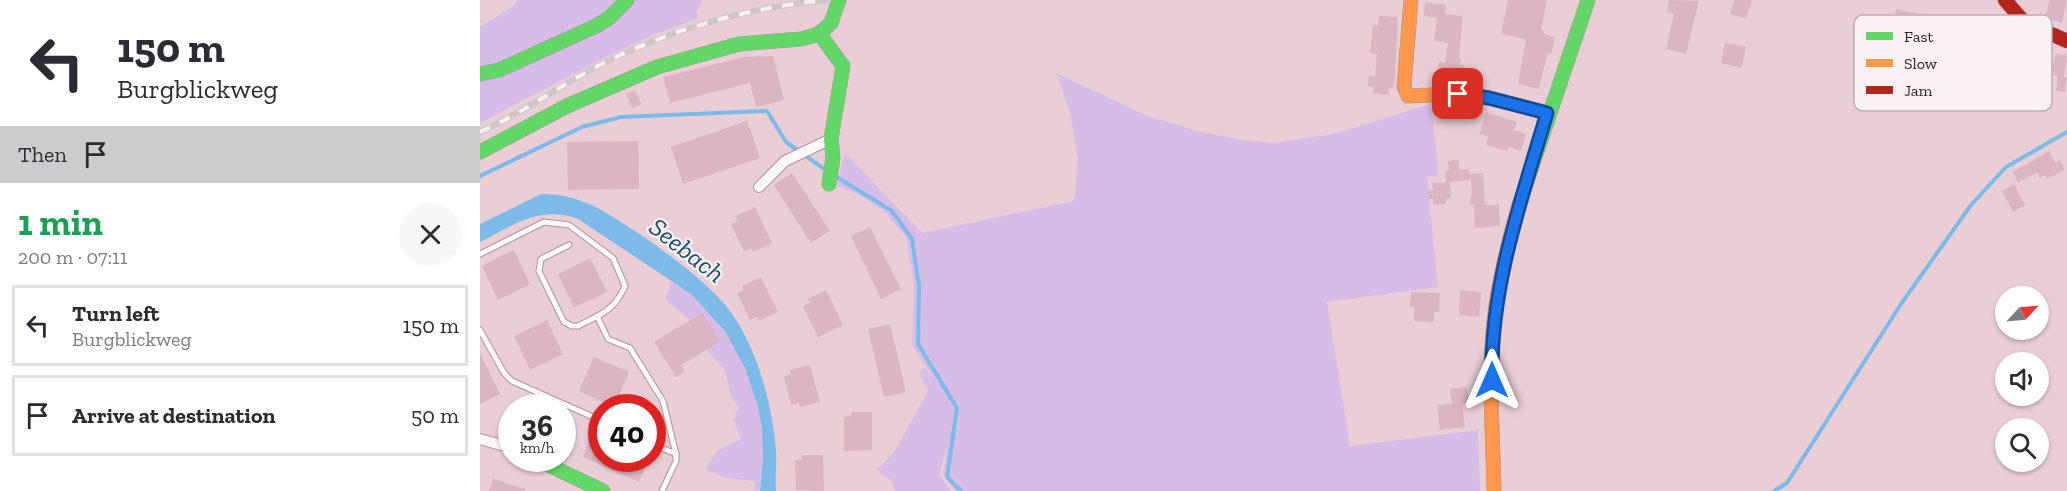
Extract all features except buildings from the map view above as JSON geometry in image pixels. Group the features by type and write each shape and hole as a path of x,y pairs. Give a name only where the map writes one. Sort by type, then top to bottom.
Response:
{"street":[{"path":"480,75 499,70 596,26 609,18 627,0"},
{"path":"480,152 569,105 659,67 691,56 750,42 794,39 819,33 827,29 837,11 839,0"},
{"path":"1411,0 1404,87 1408,96 1458,94 1489,98 1547,113"},
{"path":"1494,491 1491,357 1497,297 1509,240 1547,113 1588,0"},
{"path":"2005,0 2018,15"},
{"path":"819,33 843,66 831,140 833,158 829,184"},
{"path":"2052,34 2067,41"},
{"path":"759,187 785,160 831,140"},
{"path":"480,439 498,444"},
{"path":"563,472 603,491"}],"lane":[{"path":"480,254 544,222 569,225 614,258 625,286 620,298 610,309 578,326 564,322 539,271 541,259 569,245"},
{"path":"597,316 608,339 630,348 663,401 676,461 662,491"},
{"path":"480,330 504,373 512,381 588,415"},
{"path":"666,450 676,454"}],"shaded area":[{"path":"518,0 616,0 601,16 489,66 480,65 480,27 513,6"},
{"path":"632,0 703,0 697,11 697,19 650,36 608,56 480,123 480,78"},
{"path":"1056,73 1145,115 1197,131 1242,140 1275,143 1333,134 1431,104 1439,176 1427,177 1438,287 1327,302 1350,446 1478,430 1480,491 955,491 943,474 948,443 939,474 951,491 895,491 892,482 877,470 894,452 928,392 919,373 924,367 934,378 912,345 914,284 906,237 884,211 861,196 837,185 845,153 922,233 1074,201 1078,161 1070,112"},
{"path":"672,282 692,294 718,320 729,336 747,372 763,434 760,491 755,491 754,481 726,478 705,469 718,450 741,439 734,421 736,411 740,409 730,395 726,372 707,350 719,342 702,313 690,320 665,299"}],"water":[{"name":"Seebach","path":"541,194 570,197 594,206 617,219 691,273 719,298 731,313 751,349 765,390 774,431 776,491 760,491 763,459 762,428 758,406 745,368 725,331 691,294 578,219 564,215 551,214 527,219 480,242 480,224"}],"waterway":[{"path":"480,176 582,127 621,117 767,111 786,142 827,171"},
{"path":"1774,491 1787,483 1901,304 1971,205 2006,167 2067,132"},
{"path":"835,176 892,211 912,239 919,286 918,344 957,408 947,477 961,491"}],"railway":[{"path":"480,132 596,67 651,42 737,15 826,0"}],"traffic: fast":[{"path":"480,74 499,70 596,26 609,18 627,0"},
{"path":"480,152 567,106 657,67 739,44 801,39 819,34 831,23 839,0"},
{"path":"1519,205 1588,0"},
{"path":"819,33 843,66 831,139 833,158 829,184"},
{"path":"563,472 603,491"}],"traffic: slow":[{"path":"1411,0 1404,87 1408,96 1458,94 1489,98 1547,113"},
{"path":"1494,491 1492,342 1498,292 1519,205"}],"traffic: jam":[{"path":"2005,0 2018,15"},
{"path":"2052,34 2067,41"}],"route":[{"path":"1458,94 1489,98 1547,113 1509,240 1497,297 1491,357 1492,380"}]}
